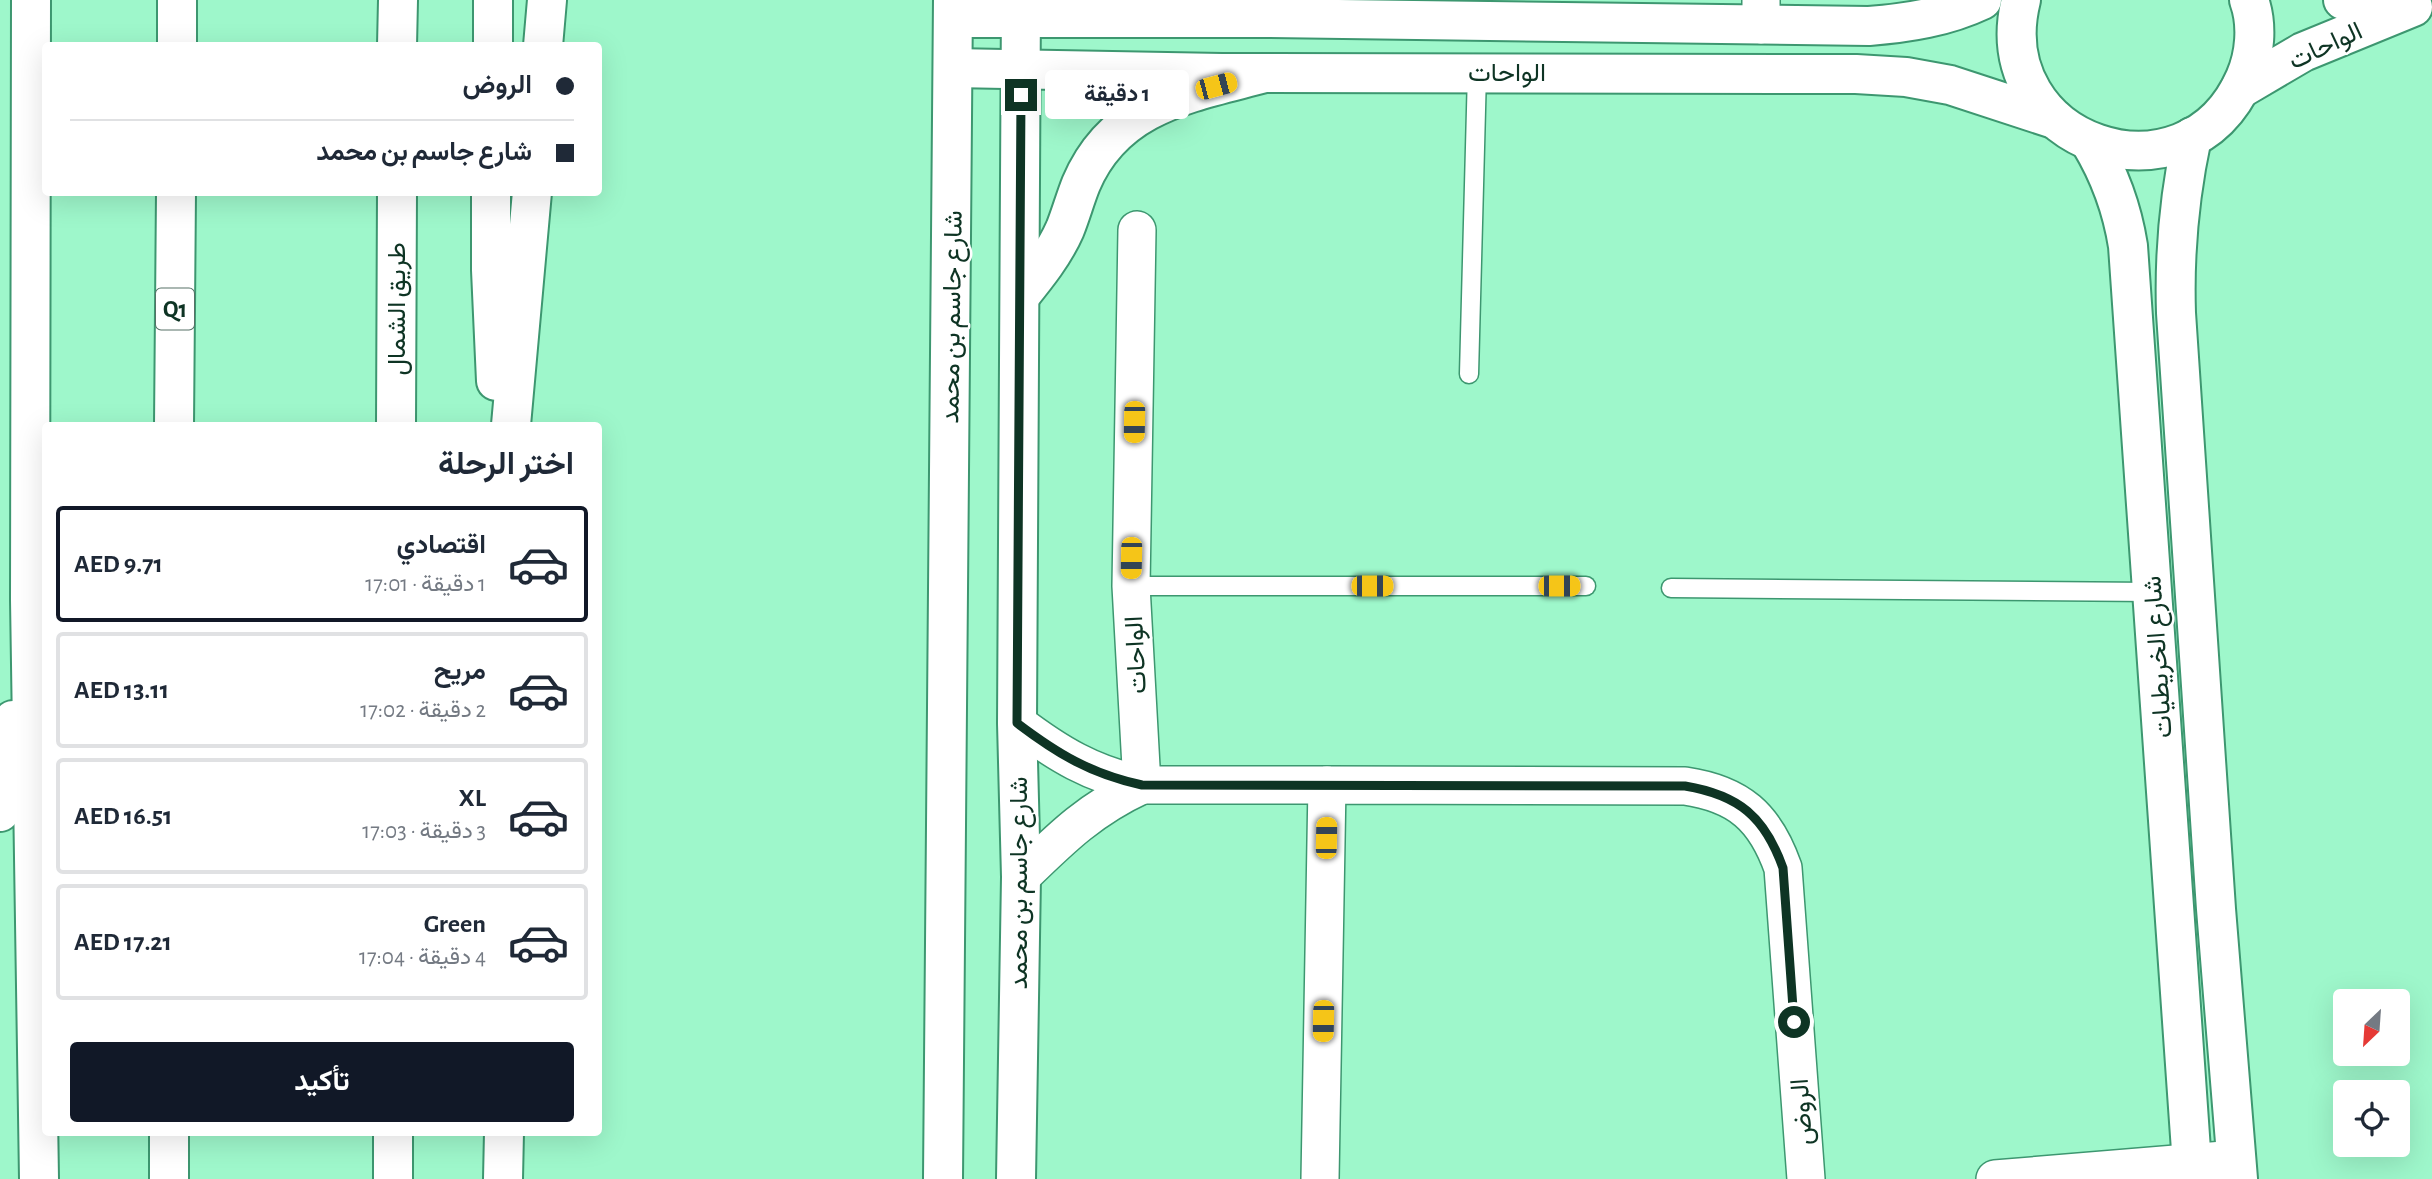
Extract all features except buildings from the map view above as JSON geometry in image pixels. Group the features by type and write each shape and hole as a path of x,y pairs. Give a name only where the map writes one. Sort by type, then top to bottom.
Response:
{"main road":[{"path":"31,0 30,600 39,1179"},
{"path":"177,0 177,42"},
{"path":"397,42 398,0"},
{"path":"493,0 493,42"},
{"path":"543,42 547,0"},
{"path":"1210,0 1263,18"},
{"name":"الواحات","path":"953,9 1263,18 1761,12 1869,26 1938,16 1982,0"},
{"path":"2021,0 2016,37 2020,60 2027,82 2054,120 2071,133 2110,149 2153,150 2192,137 2228,108 2249,69 2254,27 2249,0"},
{"name":"الواحات","path":"2343,0 2421,5"},
{"name":"الواحات","path":"2240,89 2303,52 2421,5"},
{"name":"شارع جاسم بن محمد","path":"943,1179 953,9"},
{"name":"شارع جاسم بن محمد","path":"1016,1179 1021,877 1017,723 1021,9"},
{"name":"الواحات","path":"953,68 1265,73 1906,76 1950,85 2054,120"},
{"path":"1020,296 1052,254 1093,161 1125,125 1167,100 1265,73"},
{"name":"شارع الخريطيات","path":"2192,137 2177,224 2176,313 2216,909 2237,1169"},
{"name":"شارع الخريطيات","path":"2090,142 2115,192 2124,219 2128,246 2193,1171"},
{"name":"Q1","path":"174,422 176,196"},
{"name":"طريق الشمال","path":"396,422 397,196"},
{"path":"491,196 493,353 500,422"},
{"path":"511,422 532,196"},
{"path":"0,811 30,600"},
{"path":"169,1136 169,1179"},
{"path":"393,1136 393,1179"},
{"path":"503,1136 503,1179"}],"street":[{"name":"الواحات","path":"1137,230 1131,586 1142,785"},
{"name":"الروض","path":"1017,723 1065,757 1089,770 1142,785 1685,786 1707,789 1729,798 1748,811 1764,827 1783,868 1806,1179"},
{"name":"الروض","path":"1021,877 1070,828 1093,811 1142,785"},
{"path":"1320,1179 1327,785"},
{"path":"1995,1179 2237,1169"}],"lane":[{"path":"1469,374 1477,72"},
{"path":"1131,586 1586,586"},
{"path":"1671,588 2152,592"}],"route":[{"path":"1021,95 1017,723 1065,757 1089,770 1142,785 1685,786 1707,789 1729,798 1748,811 1764,827 1775,846 1783,868 1794,1022"}]}
